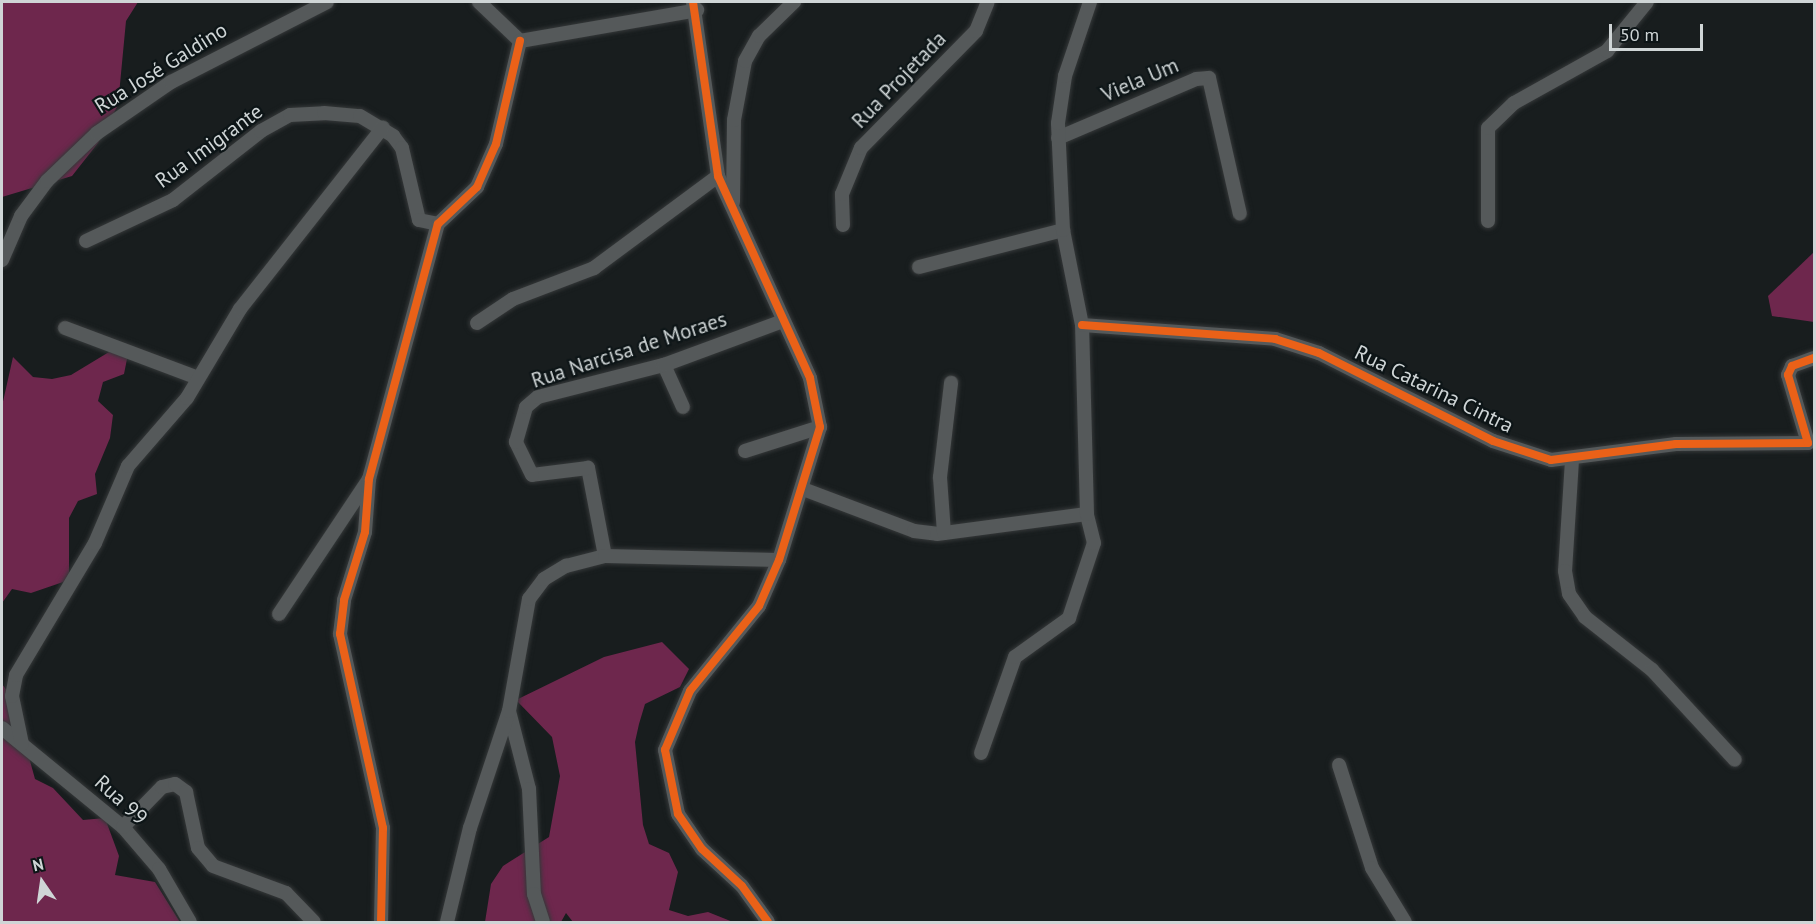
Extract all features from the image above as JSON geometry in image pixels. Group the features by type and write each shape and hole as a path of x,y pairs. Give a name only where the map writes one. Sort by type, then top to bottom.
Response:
{"street":[{"name":"Rua José Galdino","path":"2,260 21,216 47,181 97,133 171,82 327,2"},
{"path":"478,2 519,41"},
{"path":"734,204 734,120 745,61 759,36 794,2"},
{"name":"Rua Projetada","path":"843,225 842,194 861,148 976,31 988,2"},
{"path":"981,753 1014,657 1064,623 1076,605 1094,543 1087,514 1082,325 1063,230 1058,138 1065,76 1090,2"},
{"path":"1488,221 1488,128 1514,103 1607,51 1647,2"},
{"path":"519,41 695,6 704,106 718,176 734,204 783,321 810,378 820,427 803,489 779,560 759,606 690,691 665,750 678,814 768,922"},
{"path":"381,922 383,828 340,634 365,532 369,479 438,224 477,187 496,144 519,41"},
{"name":"Viela Um","path":"1058,138 1196,79 1209,78 1240,214"},
{"name":"Rua Imigrante","path":"86,241 173,200 261,131 290,115 360,116 383,127 402,148 419,220 438,224"},
{"path":"22,744 14,719 16,675 95,543 128,466 198,378 240,309 383,127"},
{"path":"477,323 513,299 594,268 718,176"},
{"path":"919,267 1063,230"},
{"name":"Rua Narcisa de Moraes","path":"605,556 588,468 532,475 516,442 519,421 538,397 664,365 783,321"},
{"name":"Rua Catarina Cintra","path":"1082,325 1275,339 1319,352 1493,441 1551,460 1572,460 1619,448 1808,443 1788,375 1792,366 1815,358"},
{"path":"65,328 198,378"},
{"path":"664,365 683,407"},
{"path":"944,533 940,477 951,383"},
{"path":"745,451 820,427"},
{"path":"1572,460 1565,572 1569,594 1585,617 1652,670 1735,760"},
{"path":"279,614 369,479"},
{"path":"803,489 914,531 944,533 1087,514"},
{"path":"447,922 470,828 508,711 530,599 544,579 566,566 605,556 779,560"},
{"path":"508,711 529,789 534,894 543,922"},
{"name":"Rua 99","path":"2,728 123,827 159,869 190,922"},
{"path":"1339,765 1372,868 1406,922"},
{"path":"123,827 162,787 176,784 186,792 198,848 213,866 286,893 314,922"}],"shaded area":[{"path":"2,2 138,2 126,21 118,105 98,143 72,176 2,197"},
{"path":"1814,252 1814,322 1772,316 1768,296"},
{"path":"109,352 128,354 124,374 103,382 98,401 113,415 110,438 95,474 97,494 78,501 69,518 69,580 31,593 12,589 2,603 2,406 13,357 33,377 52,379 71,375"},
{"path":"662,642 689,669 680,687 645,704 639,724 635,742 643,825 649,844 669,853 678,872 669,910 688,916 708,912 733,922 573,922 566,913 561,922 485,922 491,884 503,866 549,837 560,776 552,737 516,700 604,657"},
{"path":"2,684 13,699 35,779 53,788 83,820 105,818 119,856 115,875 155,882 180,922 2,922"}],"cycle path":[{"path":"693,2 718,176 810,378 820,427 779,560 759,606 690,691 665,750 678,814 702,849 742,886 768,922"},
{"path":"381,922 383,828 340,634 344,600 365,532 369,479 438,224 477,187 496,144 520,41"},
{"path":"1082,325 1275,339 1319,353 1493,441 1551,460 1676,444 1808,443 1788,375 1792,366 1814,358"}]}
